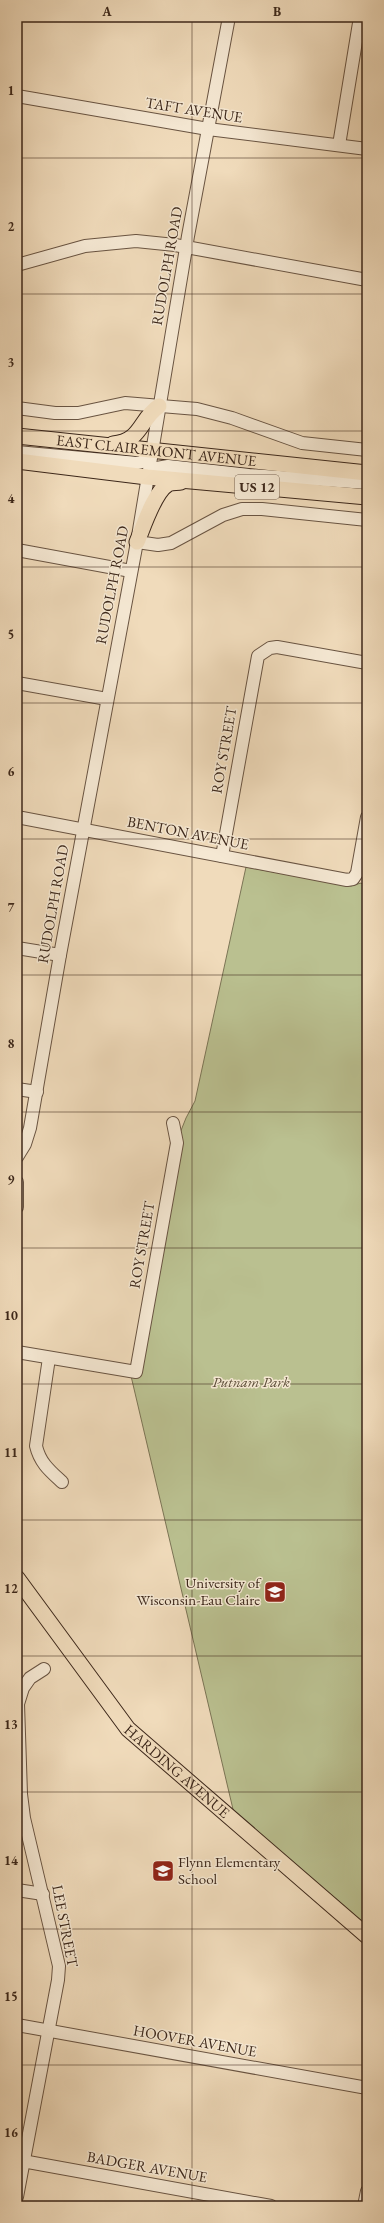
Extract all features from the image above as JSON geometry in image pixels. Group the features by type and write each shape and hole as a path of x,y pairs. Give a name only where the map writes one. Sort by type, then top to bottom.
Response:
{"main road":[{"path":"102,446 119,444 132,438 148,415 159,406"},
{"name":"EAST CLAIREMONT AVENUE","path":"17,436 367,473"},
{"name":"EAST CLAIREMONT AVENUE","path":"17,462 147,477 367,497"},
{"path":"137,542 150,511 168,485 195,481"},
{"name":"HARDING AVENUE","path":"17,1578 128,1729 367,1936"}],"street":[{"name":"RUDOLPH ROAD","path":"17,1157 28,1137 37,1092 60,955 137,542 186,247 229,17"},
{"path":"339,145 360,17 367,18"},
{"name":"TAFT AVENUE","path":"17,96 208,129 367,149"},
{"path":"17,265 102,243 136,241 186,247 367,280"},
{"path":"17,408 66,413 91,411 125,403 159,406 215,413 302,442 367,450"},
{"path":"17,452 137,463 142,462 152,451"},
{"path":"147,477 157,468 168,466 249,475 367,483"},
{"path":"137,542 158,545 171,543 223,516 242,510 262,509 367,520"},
{"path":"17,550 131,571"},
{"name":"ROY STREET","path":"222,856 256,662 263,651 277,647 367,663"},
{"path":"17,683 107,700"},
{"name":"BENTON AVENUE","path":"17,817 347,880 353,879 357,871 367,817"},
{"path":"17,948 60,955"},
{"path":"17,1089 37,1092"},
{"name":"ROY STREET","path":"49,1358 136,1372 176,1143 173,1123"},
{"path":"17,1182 19,1191 17,1206"},
{"path":"17,1352 49,1358 36,1446 38,1456 45,1466 62,1482"},
{"name":"LEE STREET","path":"17,2197 20,2161 48,2031 58,1980 59,1966 24,1818 18,1765 18,1704 23,1688 30,1678 44,1669"},
{"path":"17,1890 43,1894"},
{"name":"HOOVER AVENUE","path":"17,2025 367,2088"},
{"name":"BADGER AVENUE","path":"20,2161 231,2202 271,2206"},
{"path":"364,2206 367,2191"}],"green space":[{"name":"Putnam Park","path":"246,867 351,886 361,883 367,888 367,1936 236,1822 131,1376 176,1143 195,1101"}],"place":[{"name":"University of Wisconsin-Eau Claire","path":"275,1592"},
{"name":"Flynn Elementary School","path":"163,1871"}]}
